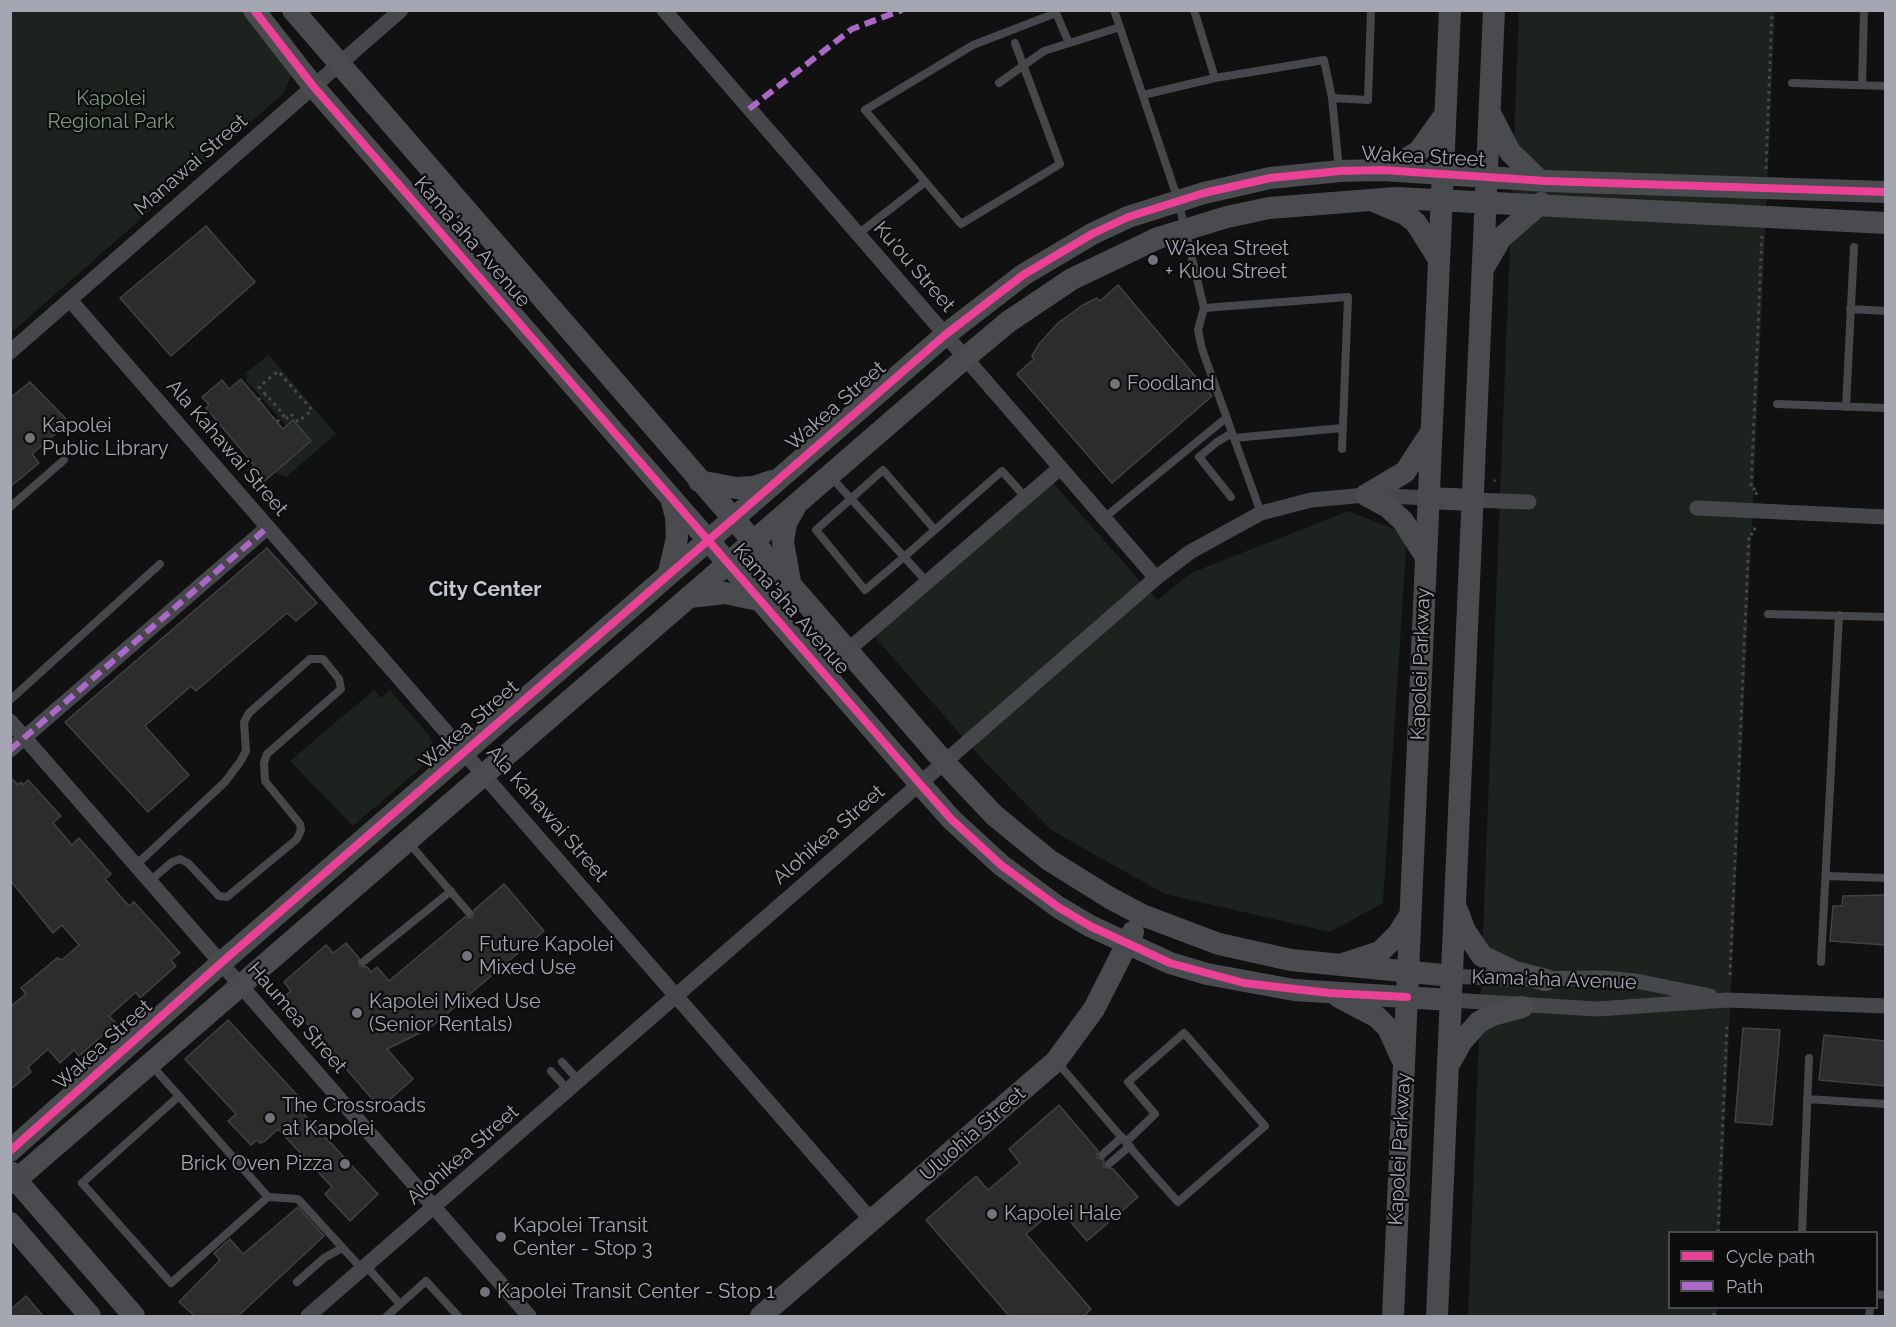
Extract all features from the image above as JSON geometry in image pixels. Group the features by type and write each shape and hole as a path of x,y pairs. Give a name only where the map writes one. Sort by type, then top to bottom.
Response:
{"street":[{"name":"Kama'aha Avenue","path":"254,10 313,86 920,784 958,826 1025,884 1058,907 1127,945 1207,974 1244,983 1329,993 1597,1009 1727,1000 1886,1006"},
{"name":"Kama'aha Avenue","path":"293,10 945,763 994,814 1049,860 1142,915 1193,935 1249,952 1408,973 1546,980 1604,978 1636,981 1727,1000"},
{"name":"Manawai Street","path":"10,352 401,10"},
{"name":"Ku'ou Street","path":"664,10 1156,578"},
{"name":"Kapolei Parkway","path":"1393,1317 1450,10"},
{"path":"1437,1317 1494,10"},
{"path":"1489,111 1510,152 1543,180"},
{"path":"1383,170 1419,151 1445,115"},
{"name":"Wakea Street","path":"10,1151 221,963 774,481 945,335 1023,275 1057,253 1128,217 1178,200 1270,178 1340,171 1383,170 1543,180 1771,179 1886,192"},
{"name":"Wakea Street","path":"12,1178 151,1064 965,358 1008,322 1072,279 1125,253 1185,229 1269,208 1396,198 1543,203 1767,226 1886,223"},
{"path":"1370,200 1405,214 1416,223 1439,260"},
{"path":"1482,271 1501,238 1543,203"},
{"name":"Ala Kahawai Street","path":"70,300 872,1221"},
{"path":"1366,495 1405,472 1420,452 1432,430"},
{"path":"848,650 1060,468"},
{"path":"699,481 736,488 754,487 774,481"},
{"path":"669,494 676,517 677,538 669,572"},
{"path":"1366,495 1388,507 1403,521 1426,557"},
{"name":"Alohikea Street","path":"308,1317 1156,578 1214,537 1261,513 1311,500 1366,495 1429,498"},
{"path":"1429,498 1529,502"},
{"path":"791,586 784,564 783,542 786,523 799,500"},
{"path":"1697,508 1886,517"},
{"path":"10,750 268,528"},
{"path":"689,597 725,593 763,602"},
{"name":"Haumea Street","path":"10,721 528,1317"},
{"path":"1455,903 1465,932 1482,956 1515,972 1546,980"},
{"path":"1335,965 1380,952 1398,934 1411,913"},
{"name":"Uluohia Street","path":"761,1317 1056,1061 1094,1009 1142,915"},
{"path":"1329,993 1377,1017 1395,1040 1404,1066"},
{"path":"1448,1066 1462,1041 1479,1022 1503,1011 1522,1006"},
{"path":"12,1178 134,1317"},
{"path":"10,1223 90,1317"}],"lane":[{"path":"1114,10 1178,200 1204,308 1198,330 1226,418 1261,513"},
{"path":"1194,10 1215,78"},
{"path":"1332,98 1368,100 1371,10"},
{"path":"1862,85 1864,10"},
{"path":"1016,43 1060,164 961,224 865,110 973,45 1056,13 1069,43"},
{"path":"999,83 1044,51 1120,27"},
{"path":"1143,95 1215,78 1324,60 1332,98 1340,171"},
{"path":"1792,83 1886,86"},
{"path":"858,234 925,182"},
{"path":"1846,406 1854,247"},
{"path":"1204,308 1348,297 1342,449"},
{"path":"1850,309 1886,310"},
{"path":"1777,404 1886,408"},
{"path":"1104,518 1226,418"},
{"path":"1231,497 1199,458 1216,442 1233,436 1342,428"},
{"path":"10,507 64,460"},
{"path":"935,530 883,470 816,530 865,590 904,557 935,530 1002,471 1026,498"},
{"path":"829,474 927,582"},
{"path":"10,700 160,564"},
{"path":"1768,614 1886,617"},
{"path":"1821,962 1839,615"},
{"path":"136,865 225,782 240,762 246,751 244,722 249,714 310,659 323,659 339,679 341,689 267,754 264,763 265,782 300,824 301,830 297,839 227,897 219,896 188,863 180,859 172,862 150,881"},
{"path":"408,842 469,914"},
{"path":"1826,876 1886,878"},
{"path":"363,962 451,891"},
{"path":"1056,1061 1126,1142 1178,1202 1265,1126 1184,1033 1128,1082 1155,1114 1126,1142 1109,1164"},
{"path":"1802,1231 1809,1058"},
{"path":"562,1062 573,1085"},
{"path":"151,1064 268,1197 298,1199 342,1248 400,1304"},
{"path":"551,1071 573,1085"},
{"path":"179,1096 82,1183 148,1258 171,1283 268,1197"},
{"path":"1807,1099 1886,1104"},
{"path":"1102,1155 1126,1142"},
{"path":"297,1282 324,1258 342,1248"},
{"path":"387,1317 426,1281 458,1317"}],"path":[{"path":"1771,179 1766,170 1772,10"},
{"path":"1756,497 1757,489 1751,489 1762,234 1767,226"},
{"path":"278,371 312,410 298,422 291,414 286,418 284,415 260,387 278,371"},
{"path":"258,400 266,394"},
{"path":"277,422 284,415"},
{"path":"1730,975 1749,534 1754,534 1755,526"},
{"path":"1718,1231 1727,1023"}],"green space":[{"name":"Kapolei Regional Park","path":"11,11 252,11 292,73 284,93 11,333"},
{"path":"1519,11 1775,11 1720,1231 1668,1231 1668,1309 1717,1309 1717,1316 1468,1316"},
{"path":"269,355 336,434 286,477 275,472 310,442 286,426 245,379 248,376 245,373"},
{"path":"1044,473 1157,600 1191,573 1348,511 1407,534 1383,903 1330,932 1165,894 1051,830 983,760 873,635"},
{"path":"374,690 381,698 390,690 429,735 433,744 431,757 353,826 290,761"}],"building":[{"path":"206,226 255,282 171,356 120,298"},
{"name":"Foodland","path":"1118,285 1212,396 1112,483 1017,374 1034,359 1032,356 1039,344 1058,323 1083,305 1097,298 1100,301"},
{"path":"241,379 283,429 293,420 311,441 260,485 248,470 254,465 206,408 209,405 202,397 222,380 229,389"},
{"name":"Kapolei Public Library","path":"30,382 69,422 32,454 39,463 10,487 10,398"},
{"path":"267,548 317,603 296,621 287,613 196,691 191,686 145,726 189,775 148,812 65,722"},
{"path":"10,777 18,785 21,782 23,785 28,780 61,816 53,823 72,845 79,838 111,874 105,879 129,906 134,902 180,953 171,960 176,966 140,998 136,992 109,1016 116,1023 79,1056 74,1050 60,1063 48,1049 28,1067 31,1072 10,1090 10,1007 26,994 21,988 57,958 62,960 79,945 62,925 53,933 10,880"},
{"path":"504,884 544,931 430,1028 387,1049 413,1079 380,1108 284,997 291,991 284,982 326,945 333,953 346,943 359,958 359,966 367,967 371,972 377,967 389,981 465,917 472,918 474,910"},
{"path":"1886,895 1886,945 1830,941 1833,906 1842,906 1843,896"},
{"name":"The Crossroads at Kapolei","path":"228,1020 309,1108 303,1113 378,1194 350,1221 325,1194 332,1187 278,1129 265,1141 260,1143 257,1140 251,1145 228,1121 236,1114 185,1059"},
{"path":"1743,1028 1780,1030 1772,1125 1735,1122"},
{"path":"1824,1035 1886,1041 1886,1086 1819,1080"},
{"name":"Kapolei Hale","path":"1059,1105 1098,1151 1096,1157 1104,1160 1104,1167 1113,1169 1138,1197 1087,1241 1058,1207 1026,1234 1091,1309 1083,1317 1010,1317 926,1220 976,1176 988,1190 1020,1163 1009,1149"},
{"path":"298,1207 324,1236 237,1317 196,1317 179,1302 220,1260 214,1253 230,1239 243,1254"},
{"path":"26,1296 44,1317 10,1317 10,1310"}],"marked path":[{"path":"749,109 852,29 902,10"},
{"path":"10,750 268,527"}],"cycle path":[{"path":"254,10 313,86 920,784 951,819 1001,865 1058,907 1090,926 1170,963 1244,983 1329,993 1407,997"},
{"path":"10,1151 221,963 945,335 1023,275 1092,234 1128,217 1204,193 1270,178 1340,171 1383,170 1546,181 1886,192"}],"place":[{"name":"Wakea Street + Kuou Street","path":"1153,260"},
{"name":"Foodland","path":"1115,384"},
{"name":"Kapolei Public Library","path":"30,438"},
{"name":"Future Kapolei Mixed Use","path":"467,956"},
{"name":"Kapolei Mixed Use (Senior Rentals)","path":"357,1013"},
{"name":"The Crossroads at Kapolei","path":"270,1118"},
{"name":"Brick Oven Pizza","path":"345,1164"},
{"name":"Kapolei Hale","path":"992,1214"},
{"name":"Kapolei Transit Center - Stop 3","path":"501,1237"},
{"name":"Kapolei Transit Center - Stop 1","path":"485,1292"}],"district":[{"name":"City Center","path":"485,590"}]}
